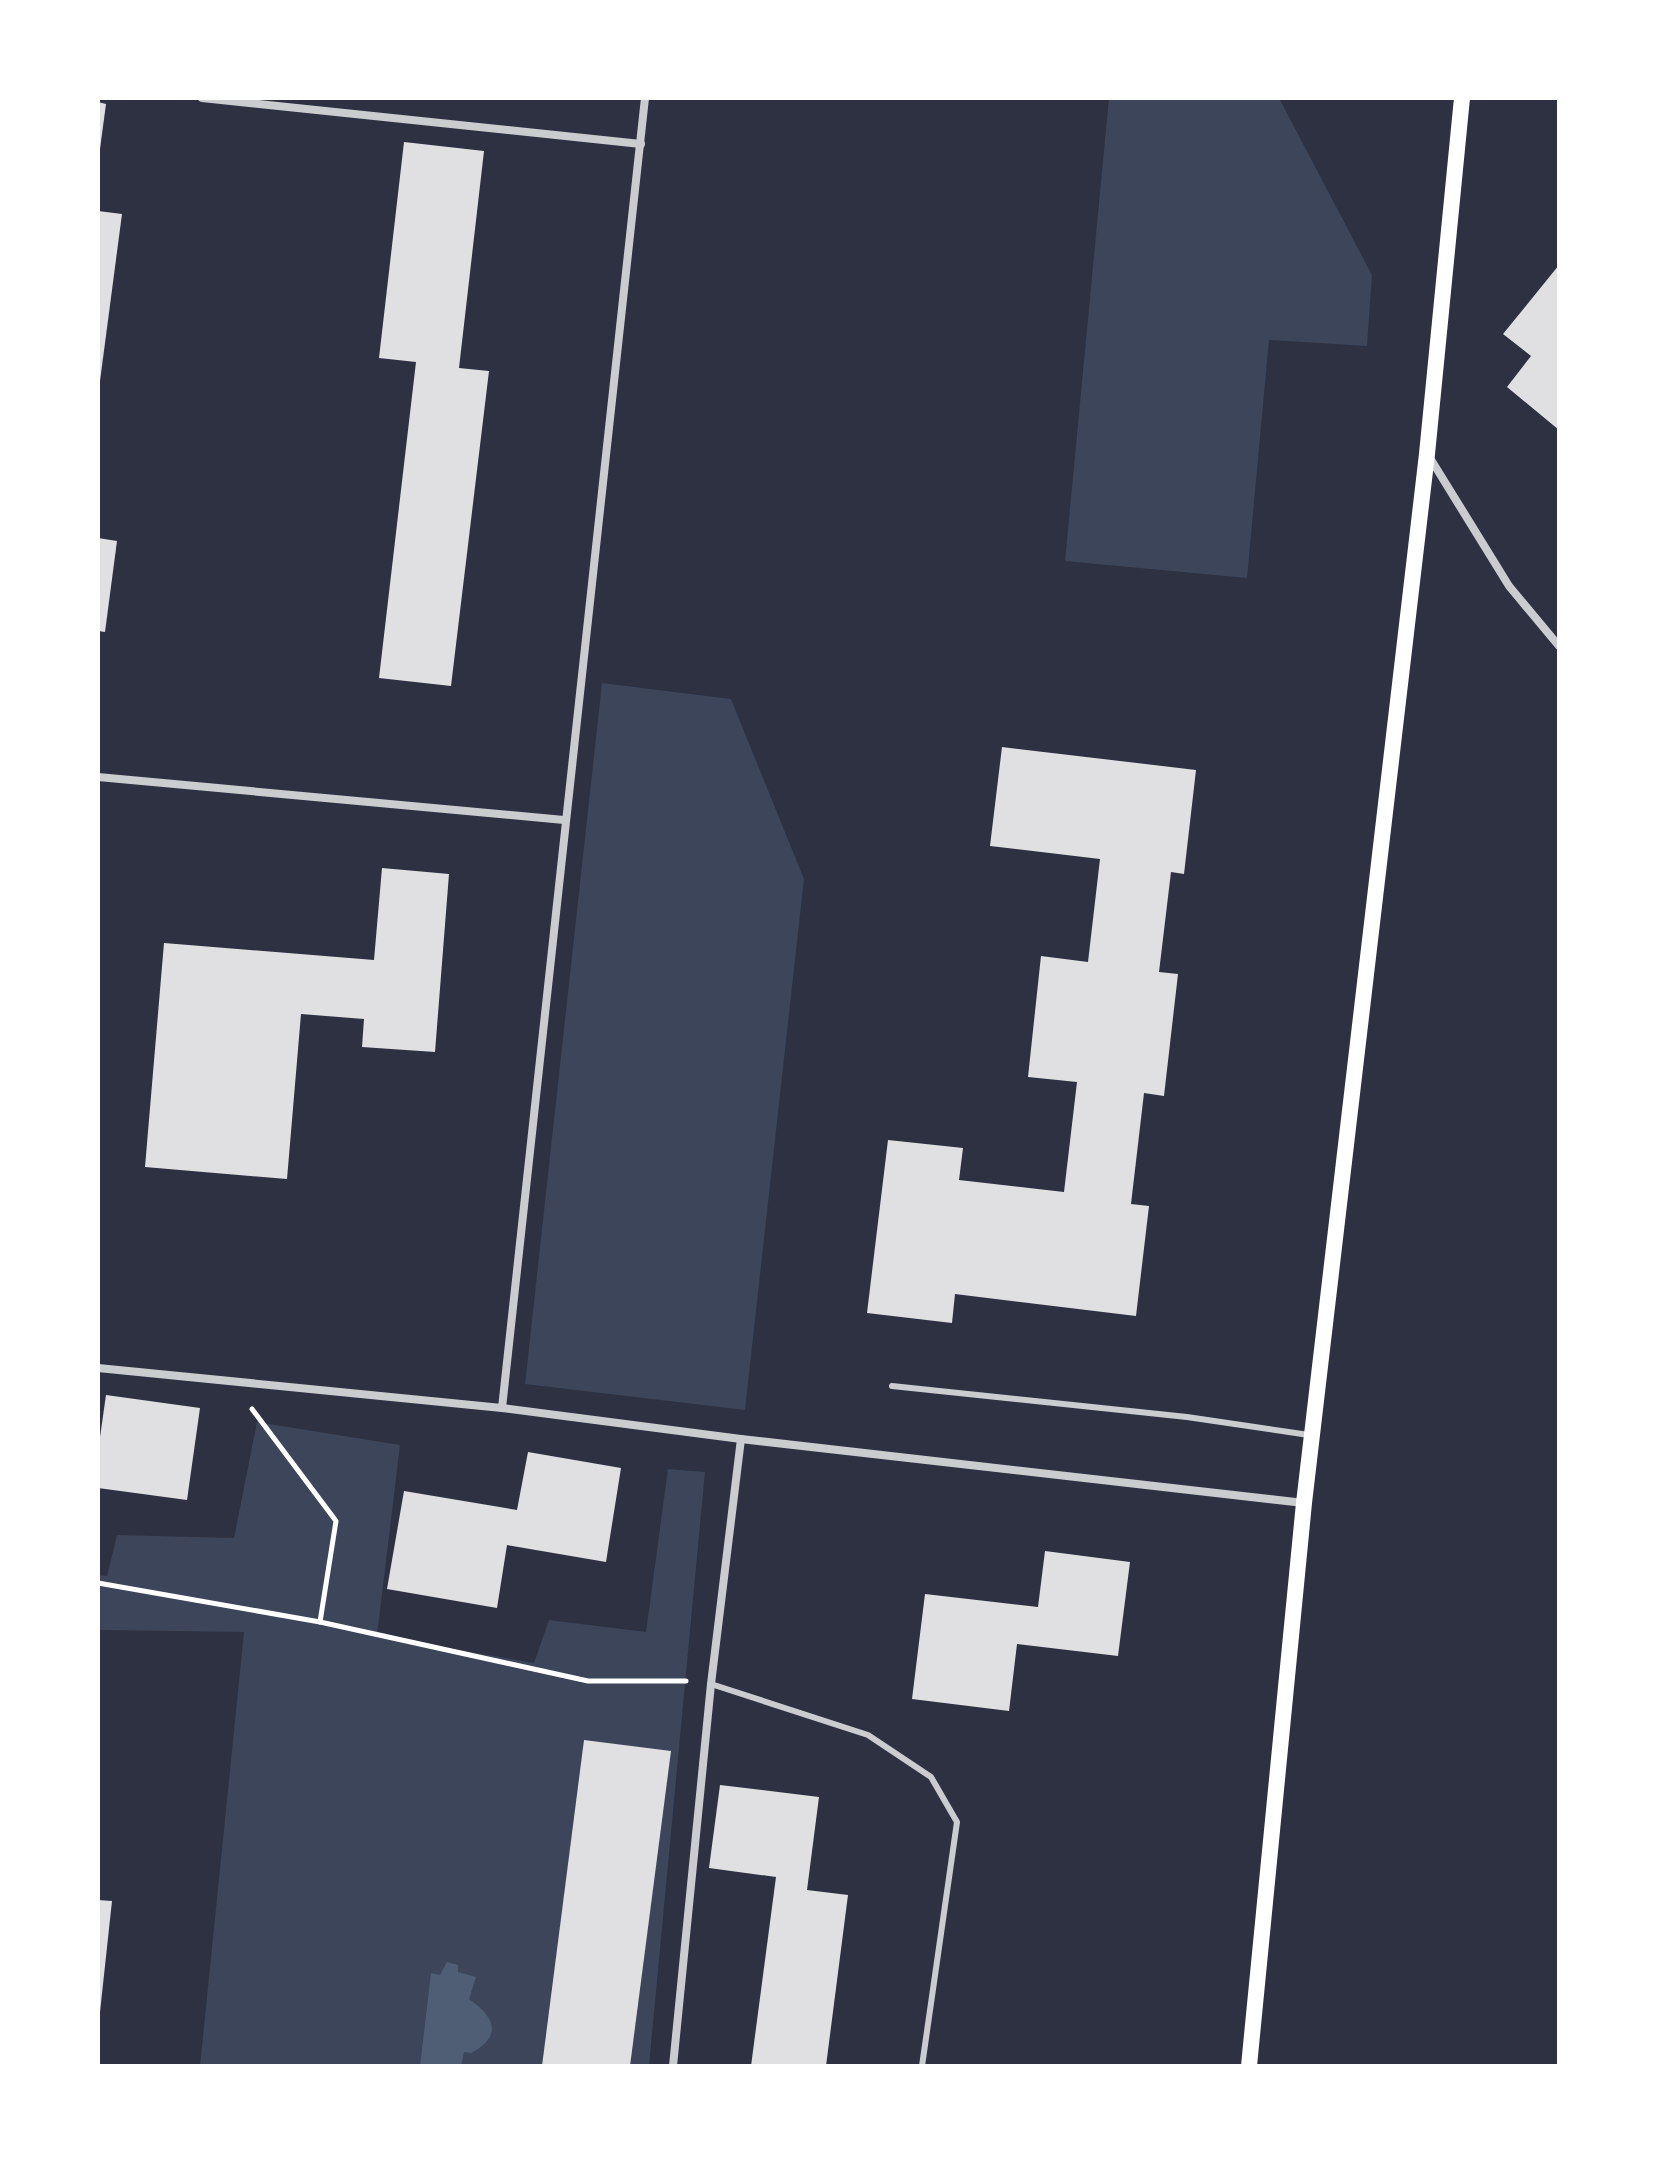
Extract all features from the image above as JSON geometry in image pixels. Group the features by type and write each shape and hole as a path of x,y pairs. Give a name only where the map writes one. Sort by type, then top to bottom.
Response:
{"main road":[{"path":"1249,2066 1304,1503 1427,454 1462,98"}],"street":[{"path":"202,98 641,144"},
{"path":"502,1408 645,98"},
{"path":"1427,454 1509,586 1559,646"},
{"path":"98,777 564,820"},
{"path":"98,1368 502,1408 741,1439 1304,1503"},
{"path":"673,2066 711,1684 741,1439"}],"lane":[{"path":"892,1386 1187,1417 1313,1435"},
{"path":"711,1684 868,1735 931,1777 957,1822 922,2066"}],"path":[{"path":"232,1382 336,1521 320,1622"},
{"path":"98,1583 320,1622 588,1681 686,1681"}],"shaded area":[{"path":"1109,98 1279,98 1372,275 1367,346 1269,340 1247,578 1065,561"},
{"path":"602,683 731,699 804,879 745,1410 525,1384"},
{"path":"257,1422 400,1445 377,1636 534,1663 549,1620 646,1632 668,1469 705,1472 649,2066 200,2066 244,1632 98,1630 98,1575 107,1576 117,1535 234,1538"},
{"path":"447,1962 458,1965 458,1972 476,1977 469,1999 485,2013 492,2026 491,2033 481,2047 471,2053 464,2052 461,2066 420,2066 431,1973 440,1975"}],"building":[{"path":"98,102 106,104 100,149 98,149"},
{"path":"404,142 484,151 459,368 489,371 451,686 379,678 416,362 379,358"},
{"path":"98,211 122,214 100,381 98,381"},
{"path":"1559,265 1559,430 1507,387 1531,356 1503,334"},
{"path":"98,538 117,541 105,632 98,631"},
{"path":"1002,747 1196,770 1184,874 1171,872 1159,972 1178,974 1164,1096 1144,1093 1131,1204 1149,1206 1136,1316 955,1294 952,1323 867,1313 888,1140 963,1148 959,1180 1064,1192 1077,1082 1028,1077 1041,956 1088,962 1100,859 990,846"},
{"path":"382,868 449,874 435,1052 362,1047 364,1019 301,1014 287,1179 145,1167 164,943 374,960"},
{"path":"106,1395 200,1408 187,1500 98,1488 98,1451"},
{"path":"528,1452 621,1468 606,1562 507,1545 497,1608 387,1589 404,1491 517,1510"},
{"path":"1045,1551 1130,1562 1118,1656 1017,1644 1009,1711 912,1699 925,1594 1038,1607"},
{"path":"584,1740 671,1751 630,2066 542,2066"},
{"path":"720,1785 819,1797 807,1890 848,1895 826,2066 751,2066 776,1877 709,1868"},
{"path":"98,1900 112,1901 100,2012 98,2012"}]}
